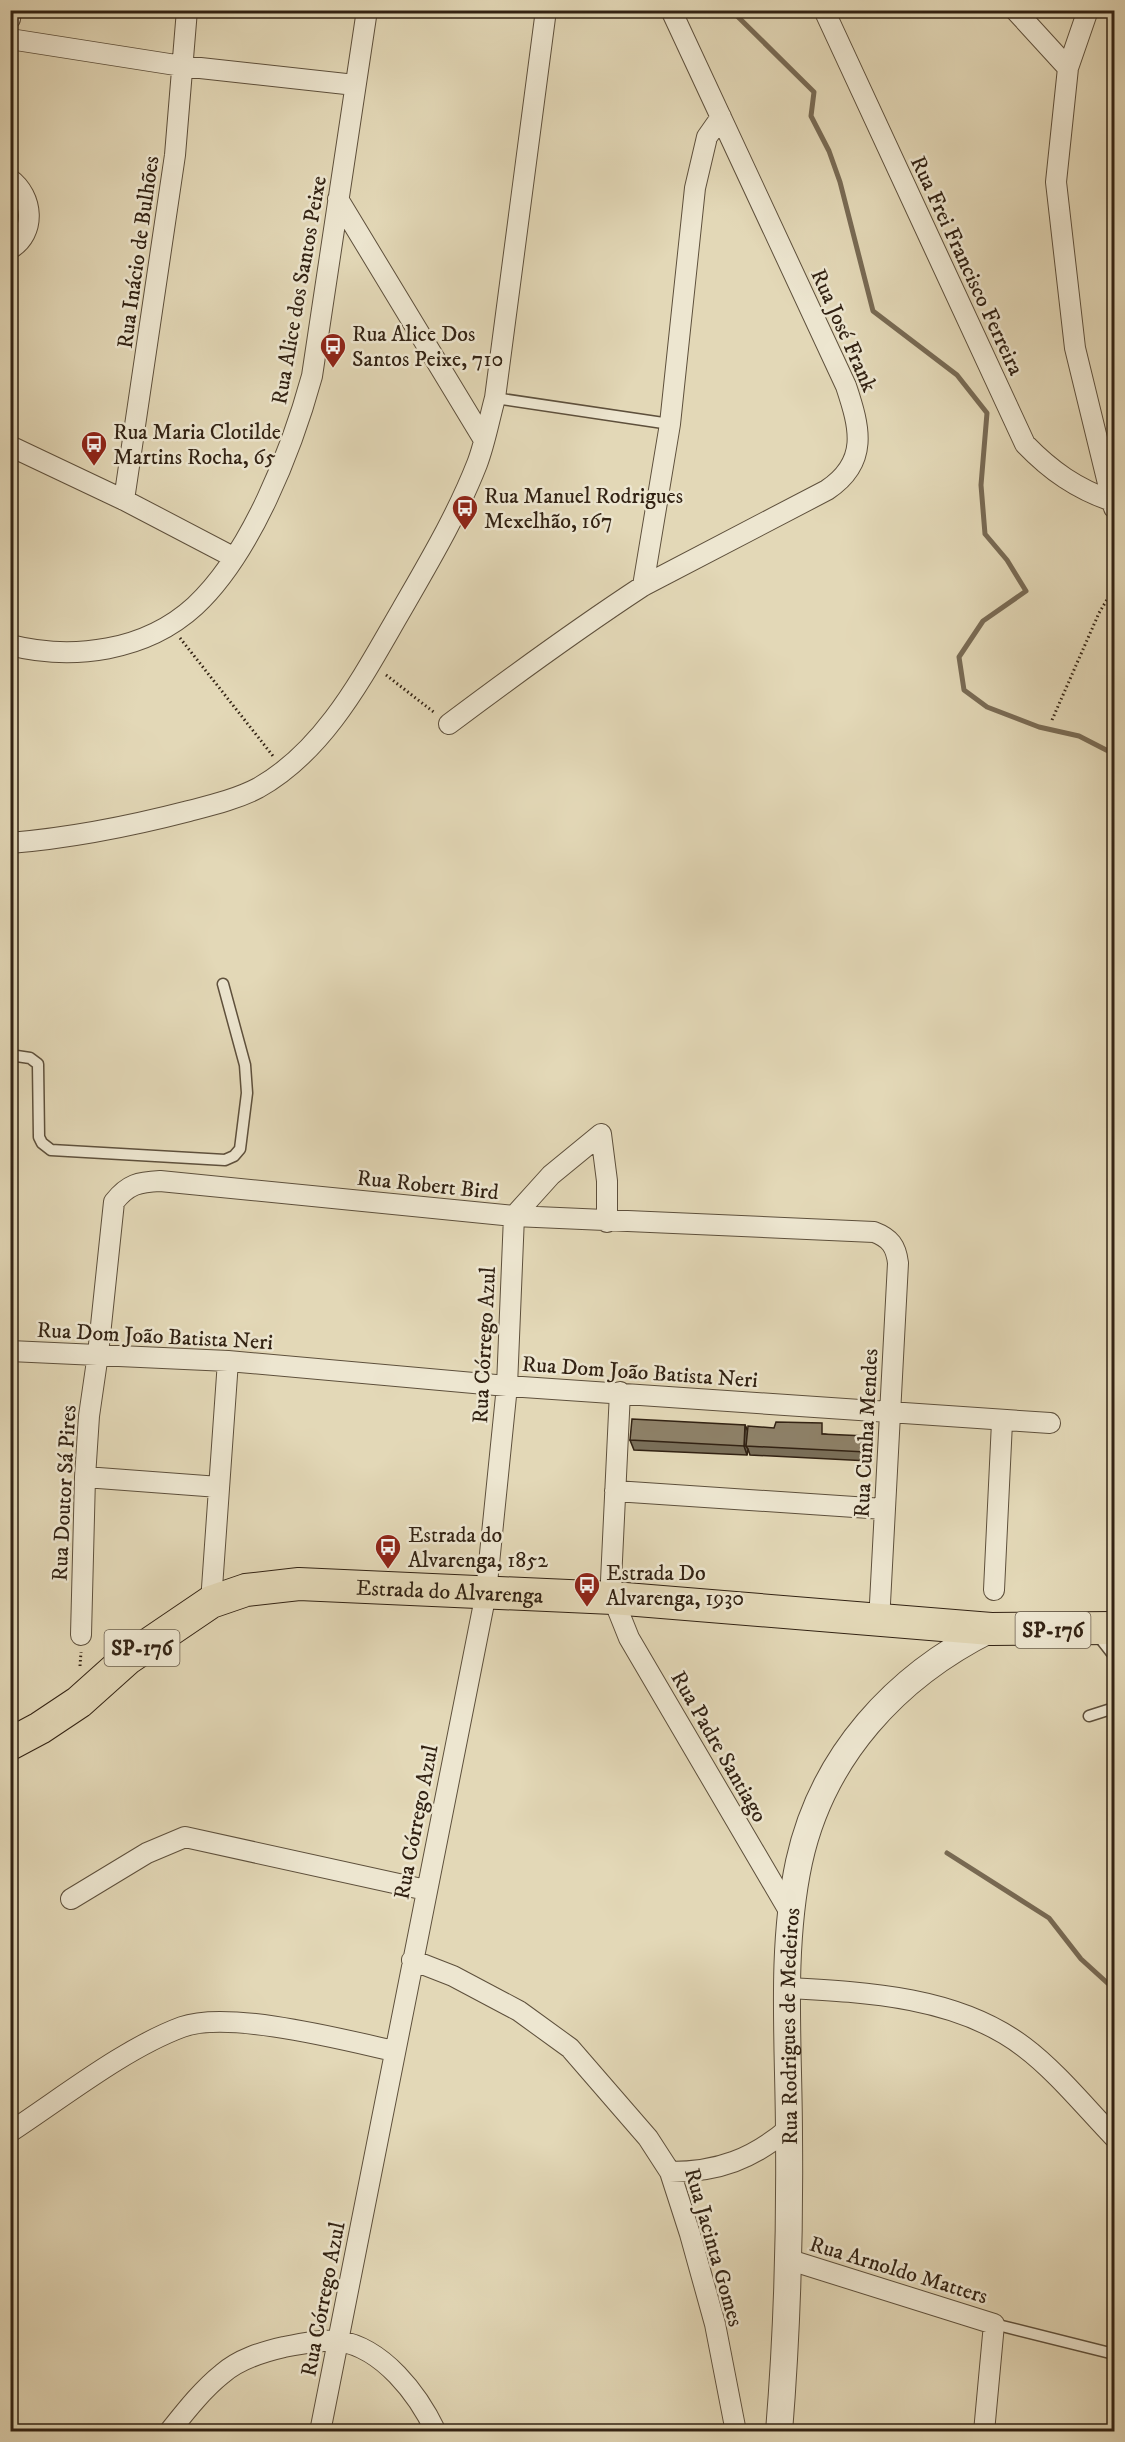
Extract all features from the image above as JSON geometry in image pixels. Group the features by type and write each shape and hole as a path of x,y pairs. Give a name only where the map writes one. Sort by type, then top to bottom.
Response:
{"main road":[{"name":"Estrada do Alvarenga","path":"10,1744 79,1702 127,1659 211,1602 246,1590 299,1584 613,1598 879,1622 991,1629 1103,1628"}],"street":[{"path":"10,19 11,10"},
{"name":"Rua Inácio de Bulhões","path":"124,500 175,154 187,10"},
{"name":"Rua Alice dos Santos Peixe","path":"10,645 36,652 74,654 127,644 170,625 195,605 233,557 257,515 299,423 312,376 367,10"},
{"path":"10,843 60,838 153,820 197,809 256,789 285,771 309,749 335,717 371,662 448,529 477,463 484,440 495,398 546,10"},
{"name":"Rua José Frank","path":"449,724 537,658 643,586 804,504 838,483 853,463 859,443 858,420 846,386 671,10"},
{"name":"Rua Frei Francisco Ferreira","path":"824,10 1026,444 1044,464 1069,483 1113,504"},
{"path":"1015,10 1068,68"},
{"path":"1088,10 1068,68 1056,182 1063,261 1076,348 1113,504"},
{"path":"10,39 182,66 355,86"},
{"path":"643,586 670,424 695,188 707,137 721,117"},
{"path":"10,179 25,194 30,211 27,230 16,245 10,249"},
{"path":"339,199 484,440"},
{"path":"10,446 124,500 233,557"},
{"path":"514,1216 551,1175 601,1134 607,1181 607,1222"},
{"name":"Rua Robert Bird","path":"98,1354 114,1202 123,1190 137,1182 160,1181 514,1216 607,1222 874,1232 884,1236 894,1247"},
{"name":"Rua Córrego Azul","path":"320,2432 486,1593 507,1386 514,1216"},
{"name":"Rua Cunha Mendes","path":"879,1622 898,1263 894,1247"},
{"name":"Rua Dom João Batista Neri","path":"10,1351 228,1361 507,1386 620,1392 1002,1422 1050,1423"},
{"name":"Rua Doutor Sá Pires","path":"81,1635 84,1477 89,1416 98,1354"},
{"path":"211,1602 228,1361"},
{"name":"Rua Padre Santiago","path":"620,1392 611,1581 613,1598 629,1638 792,1916"},
{"path":"994,1590 1002,1422"},
{"path":"84,1477 219,1488"},
{"path":"615,1491 885,1509"},
{"name":"Rua Rodrigues de Medeiros","path":"928,1666 943,1643 942,1626"},
{"name":"Rua Rodrigues de Medeiros","path":"779,2432 790,2260 788,1988 792,1916 799,1861 830,1775 855,1736 883,1704 928,1666 955,1647 991,1629"},
{"path":"71,1899 147,1853 185,1838 426,1890"},
{"name":"Rua Jacinta Gomes","path":"412,1960 453,1976 519,2011 570,2048 648,2138 670,2172 715,2324 735,2428"},
{"path":"788,1988 860,1992 899,1997 943,2009 984,2024 1025,2047 1114,2137"},
{"path":"10,2132 138,2049 183,2027 212,2022 265,2027 324,2035 394,2052"},
{"path":"670,2172 697,2172 722,2167 747,2158 770,2145 789,2128"},
{"name":"Rua Arnoldo Matters","path":"790,2260 994,2324 984,2432"},
{"path":"169,2432 223,2372 257,2353 303,2343 339,2341 373,2355 397,2374 426,2411 436,2432"}],"lane":[{"path":"495,398 670,424"},
{"path":"10,1054 30,1058 38,1064 39,1137 42,1143 51,1150 225,1160 234,1156 240,1149 247,1093 242,1046 223,984"},
{"path":"1103,1628 1114,1656"},
{"path":"1089,1716 1114,1708"},
{"path":"994,2324 1114,2354"}],"path":[{"path":"1052,720 1099,613 1114,588"},
{"path":"170,625 285,771"},
{"path":"371,662 449,724"}],"shaded area":[{"path":"11,193 17,203 18,219 11,234"}],"building":[{"path":"632,1419 745,1425 744,1446 630,1440"},
{"path":"776,1422 822,1423 822,1434 866,1436 866,1452 746,1446 748,1426 774,1428"}],"waterway":[{"path":"731,10 814,92 811,116 829,151 840,182 873,311 957,375 987,413 981,485 985,534 1007,560 1026,591 983,621 959,657 964,690 987,707 1039,727 1079,736 1114,754"},
{"path":"947,1853 1049,1918 1081,1959 1114,1989"}],"place":[{"name":"Rua Alice Dos Santos Peixe, 710","path":"333,369"},
{"name":"Rua Maria Clotilde Martins Rocha, 65","path":"94,467"},
{"name":"Rua Manuel Rodrigues Mexelhão, 167","path":"465,531"},
{"name":"Estrada do Alvarenga, 1852","path":"388,1570"},
{"name":"Estrada Do Alvarenga, 1930","path":"587,1608"}]}
